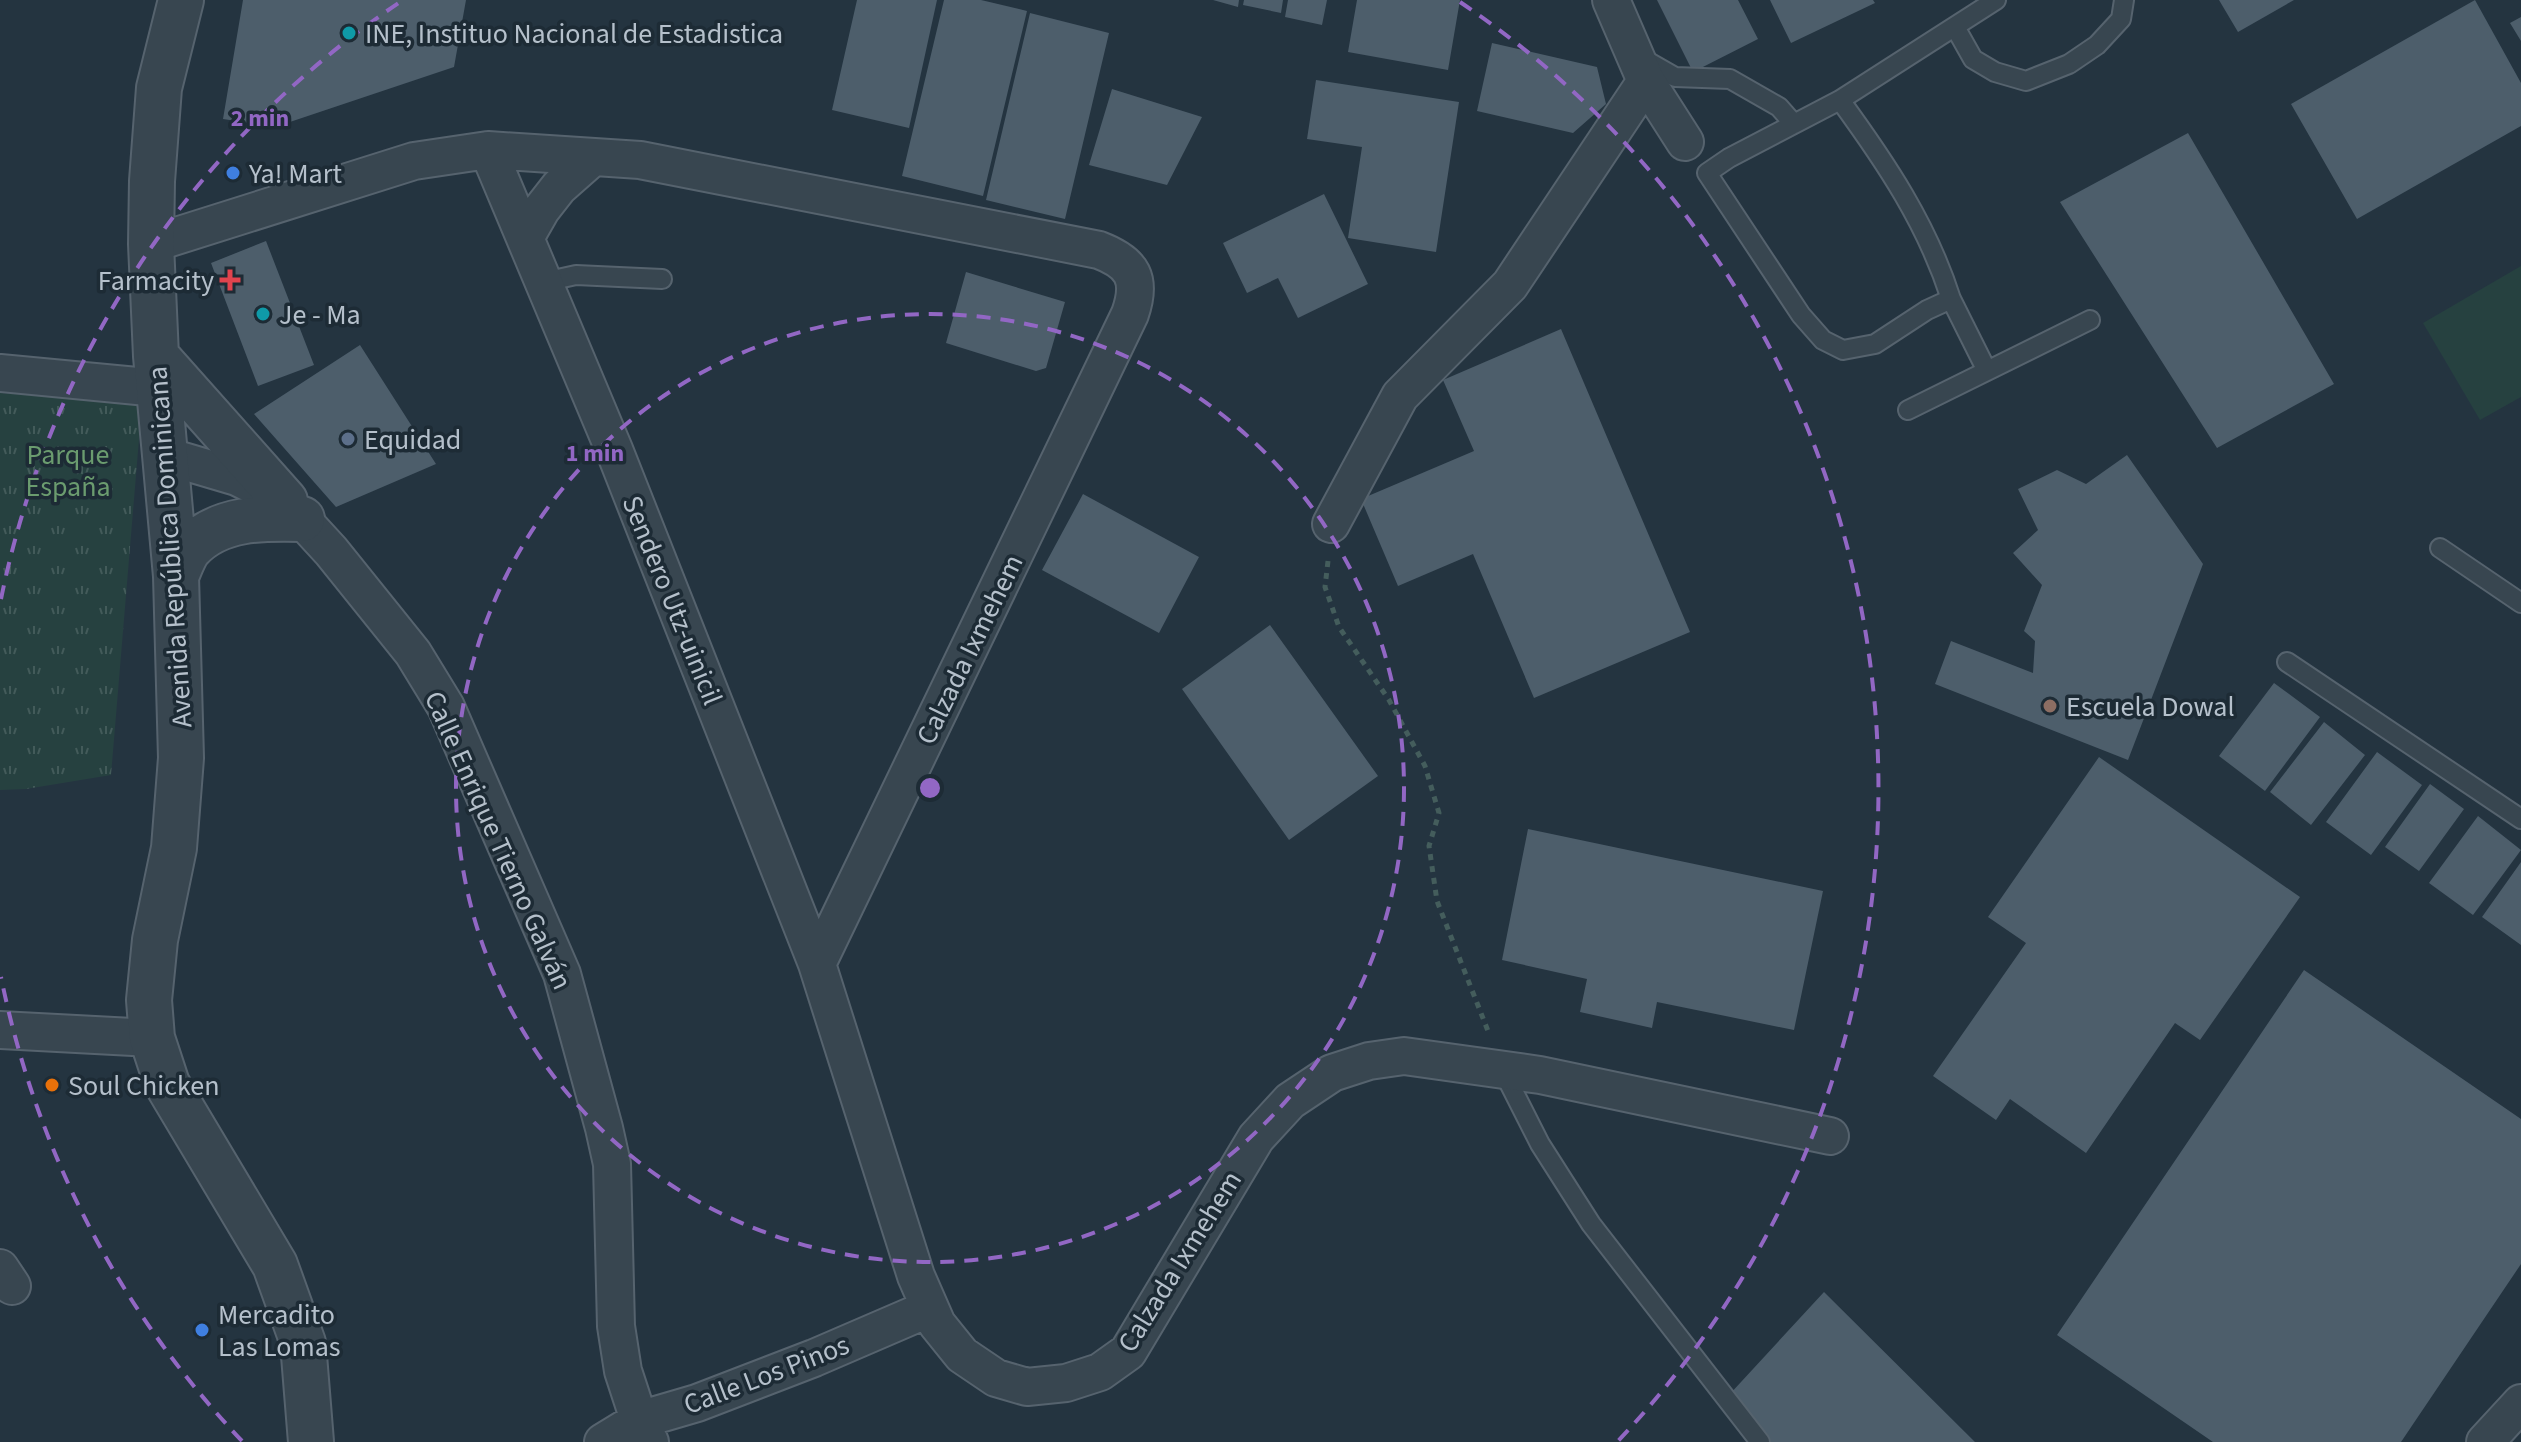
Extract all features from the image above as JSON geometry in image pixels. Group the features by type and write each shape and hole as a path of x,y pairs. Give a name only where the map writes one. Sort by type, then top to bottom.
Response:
{"street":[{"name":"Avenida República Dominicana","path":"181,0 159,88 152,181 151,244 157,372 176,576 181,758 174,848 155,940 149,1000 152,1038 167,1084 275,1265 303,1343 311,1442"},
{"path":"1611,0 1640,67 1696,158"},
{"path":"1331,524 1400,396 1510,285 1640,67"},
{"name":"Calzada Ixmehem","path":"151,244 414,161 488,150 640,160 1099,250 1124,262 1133,274 1136,296 1130,314 817,964 916,1276 937,1324 962,1355 996,1378 1027,1387 1066,1383 1100,1372 1128,1352 1256,1138 1290,1101 1332,1073 1369,1061 1404,1056 1540,1075 1830,1136"},
{"name":"Sendero Utz-uinicil","path":"488,150 615,452 817,964"},
{"path":"525,238 559,187 593,157"},
{"path":"0,373 157,372 294,510"},
{"name":"Calle Enrique Tierno Galván","path":"166,456 237,477 294,510 413,653 446,707 562,974 612,1164 616,1326 623,1371 644,1431"},
{"path":"176,576 189,549 207,535 229,524 294,510"},
{"path":"0,1030 152,1038"},
{"name":"Calle Los Pinos","path":"603,1442 644,1431 697,1403 814,1358 930,1308"},
{"path":"2485,1442 2521,1403"}],"lane":[{"path":"1696,158 1729,158 1840,100 1996,0"},
{"path":"1955,27 1973,59 1995,72 2026,81 2069,64 2097,45 2121,19 2124,0"},
{"path":"1640,67 1675,77 1730,79 1779,107 1794,124"},
{"path":"1840,100 1882,157 1925,230 1951,299 1987,371"},
{"path":"1696,158 1801,315 1823,340 1843,350 1875,344 1927,310 1951,299"},
{"path":"544,282 576,275 662,279"},
{"path":"1908,410 2090,320"},
{"path":"2440,548 2521,603"},
{"path":"2287,662 2521,819"},
{"path":"1503,1071 1540,1144 1591,1224 1760,1442"}],"path":[{"path":"1331,524 1325,587 1339,627 1389,700 1425,766 1439,813 1429,846 1437,901 1503,1071"}],"green space":[{"path":"2521,266 2521,397 2480,420 2423,323"},
{"name":"Parque España","path":"0,393 142,403 111,775 26,789 0,790"}],"building":[{"name":"INE, Instituo Nacional de Estadistica","path":"243,0 466,0 454,67 275,127 223,119"},
{"path":"857,0 937,0 909,128 832,110"},
{"path":"944,0 981,0 1027,11 983,196 902,176"},
{"path":"1213,0 1239,0 1238,7"},
{"path":"1244,0 1283,0 1281,13 1243,5"},
{"path":"1288,0 1327,0 1322,25 1285,17"},
{"path":"1357,0 1460,0 1448,70 1348,52"},
{"path":"1657,0 1738,0 1758,39 1693,72"},
{"path":"1770,0 1873,0 1875,3 1791,43"},
{"path":"2219,0 2294,0 2238,32"},
{"path":"2475,0 2521,83 2521,126 2357,219 2291,104"},
{"path":"1030,13 1109,33 1065,219 986,200"},
{"path":"2521,17 2521,41 2510,23"},
{"path":"1492,43 1597,67 1606,104 1573,133 1477,111"},
{"path":"1316,80 1459,102 1436,252 1348,238 1362,147 1307,139"},
{"path":"1112,89 1202,117 1167,185 1089,165"},
{"path":"2188,133 2334,384 2217,448 2060,202"},
{"path":"1324,194 1368,284 1298,318 1278,278 1247,293 1223,243"},
{"name":"Je - Ma","path":"266,241 314,365 258,386 211,263"},
{"path":"966,272 1065,302 1046,368 1036,371 946,343"},
{"path":"1561,329 1690,632 1534,698 1473,554 1398,586 1361,499 1474,451 1443,380"},
{"name":"Equidad","path":"360,345 436,464 336,507 254,414"},
{"path":"2127,455 2203,564 2128,760 1935,684 1951,641 2033,673 2035,641 2024,631 2042,585 2013,553 2038,530 2018,489 2057,470 2086,484"},
{"path":"1083,494 1199,557 1159,633 1042,570"},
{"path":"1270,625 1378,776 1289,840 1182,689"},
{"path":"2274,683 2320,717 2265,791 2219,756"},
{"path":"2324,722 2365,755 2311,825 2270,792"},
{"path":"2377,752 2422,785 2371,855 2326,822"},
{"path":"2099,757 2300,897 2200,1040 2175,1023 2086,1153 2010,1099 1996,1120 1933,1076 2026,943 1988,917"},
{"path":"2430,784 2464,809 2419,871 2385,847"},
{"path":"2478,816 2521,850 2473,915 2429,883"},
{"path":"1528,829 1823,891 1794,1030 1657,1002 1652,1028 1580,1012 1587,979 1502,960"},
{"path":"2521,862 2521,945 2482,917"},
{"path":"2304,970 2521,1119 2521,1264 2401,1442 2213,1442 2057,1335"},
{"path":"1824,1292 1975,1442 1767,1442 1729,1395"}],"place":[{"name":"INE, Instituo Nacional de Estadistica","path":"349,33"},
{"name":"Ya! Mart","path":"233,173"},
{"name":"Farmacity","path":"230,280"},
{"name":"Je - Ma","path":"263,314"},
{"name":"Equidad","path":"348,439"},
{"name":"Escuela Dowal","path":"2050,706"},
{"name":"Soul Chicken","path":"52,1085"},
{"name":"Mercadito Las Lomas","path":"202,1330"}]}
